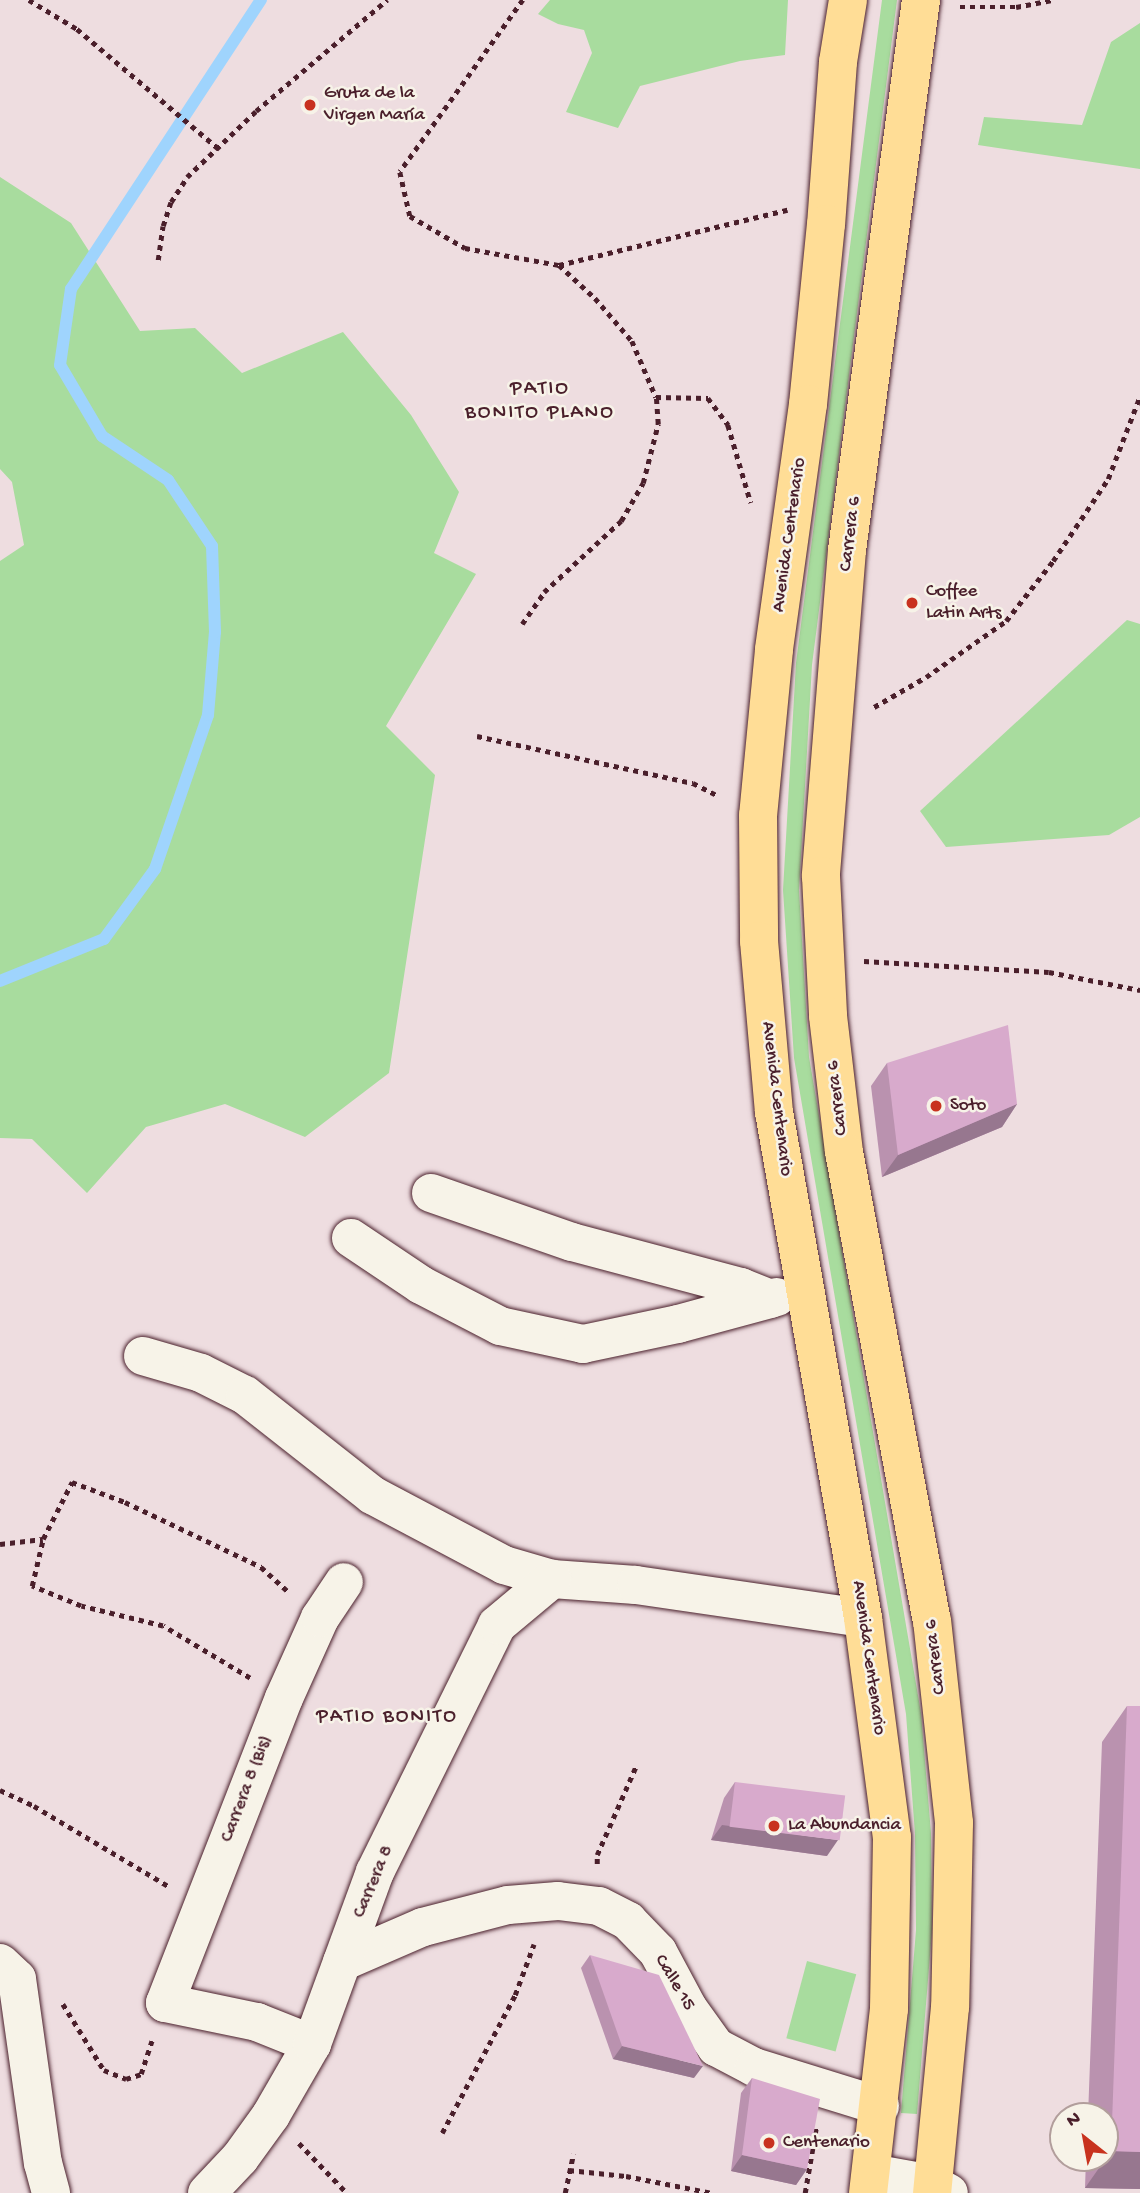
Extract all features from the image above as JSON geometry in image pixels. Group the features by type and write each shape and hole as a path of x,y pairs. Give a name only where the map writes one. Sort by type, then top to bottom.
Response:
{"main road":[{"name":"Avenida Centenario","path":"848,0 838,62 826,224 808,404 774,650 758,815 759,941 788,1295 863,1618 892,1837 889,2009 880,2106 869,2183"},
{"name":"Carrera 6","path":"921,1 848,550 821,876 828,1016 844,1152 932,1620 954,1823 950,2007 938,2190"}],"street":[{"path":"431,1193 572,1242 741,1287 788,1295"},
{"path":"351,1238 421,1285 500,1325 583,1344 678,1324 788,1295"},
{"path":"143,1356 201,1373 245,1395 372,1495 504,1565 552,1579 636,1585 863,1618"},
{"name":"Carrera 8","path":"208,2193 240,2158 271,2115 312,2043 375,1872 498,1625 552,1579"},
{"name":"Carrera 8 (Bis)","path":"312,2043 257,2022 164,2003 284,1698 320,1618 344,1582"},
{"name":"Calle 15","path":"342,1962 423,1927 508,1905 545,1902 598,1906 628,1922 658,1952 688,2008 716,2047 754,2067 880,2106"},
{"path":"9,1971 51,2193"},
{"path":"869,2183 938,2190"}],"path":[{"path":"29,0 76,29 219,149"},
{"path":"158,260 163,226 171,202 187,177 257,111 387,0"},
{"path":"523,0 400,172 410,216 465,248 559,265 790,209 826,224"},
{"path":"921,1 954,7 1016,7 1053,0"},
{"path":"522,624 544,592 621,521 643,483 658,424 656,397 632,341 595,298 559,265"},
{"path":"834,731 926,677 1006,621 1053,561 1108,479 1140,396"},
{"path":"656,397 708,398 728,425 754,513"},
{"path":"477,736 693,783 758,815"},
{"path":"825,957 898,965 1049,972 1140,990"},
{"path":"284,1698 163,1626 81,1606 32,1586 43,1539 72,1482 125,1502 261,1567 320,1618"},
{"path":"0,1544 43,1539"},
{"path":"598,1906 597,1855 636,1766"},
{"path":"0,1790 34,1806 201,1907"},
{"path":"442,2133 515,1995 545,1902"},
{"path":"9,1971 58,1997 90,2043 104,2070 126,2079 141,2074"},
{"path":"805,2193 823,2089"},
{"path":"271,2115 347,2193"},
{"path":"565,2193 573,2154"},
{"path":"569,2170 626,2176 713,2193"}],"green space":[{"path":"550,0 788,0 785,55 740,61 640,86 618,128 566,112 592,53 584,30 558,24 538,14"},
{"path":"882,0 897,0 812,665 799,890 809,1057 921,1713 931,1833 932,1931 917,2114 901,2113 916,1930 915,1834 906,1714 794,1058 783,890 796,663"},
{"path":"1140,23 1140,169 978,145 984,117 1082,125 1111,42"},
{"path":"0,177 71,223 140,331 195,328 242,373 343,332 411,415 459,492 434,553 476,574 386,726 435,775 389,1073 305,1137 225,1104 146,1127 87,1193 32,1139 0,1138 0,561 24,545 12,482 0,469"},
{"path":"1127,620 1140,624 1140,817 1109,835 946,847 920,811"},
{"path":"807,1961 856,1974 836,2051 786,2038"}],"building":[{"name":"Soto","path":"1008,1025 1017,1104 898,1155 887,1063"},
{"path":"1127,1706 1140,1706 1140,2152 1119,2151 1119,2102 1113,2102"},
{"path":"735,1782 845,1796 840,1840 730,1827"},
{"path":"590,1955 659,1975 703,2066 622,2046"},
{"name":"Centenario","path":"752,2078 820,2099 807,2169 742,2155"}],"waterway":[{"path":"0,981 104,939 155,869 208,715 215,632 212,546 168,480 102,436 60,365 71,289 261,0"}],"place":[{"name":"Gruta de la Virgen María","path":"310,105"},
{"name":"Coffee Latin Arts","path":"912,603"},
{"name":"Soto","path":"936,1106"},
{"name":"La Abundancia","path":"774,1826"},
{"name":"Centenario","path":"769,2143"}],"district":[{"name":"PATIO BONITO PLANO","path":"540,402"},
{"name":"PATIO BONITO","path":"387,1718"}]}
